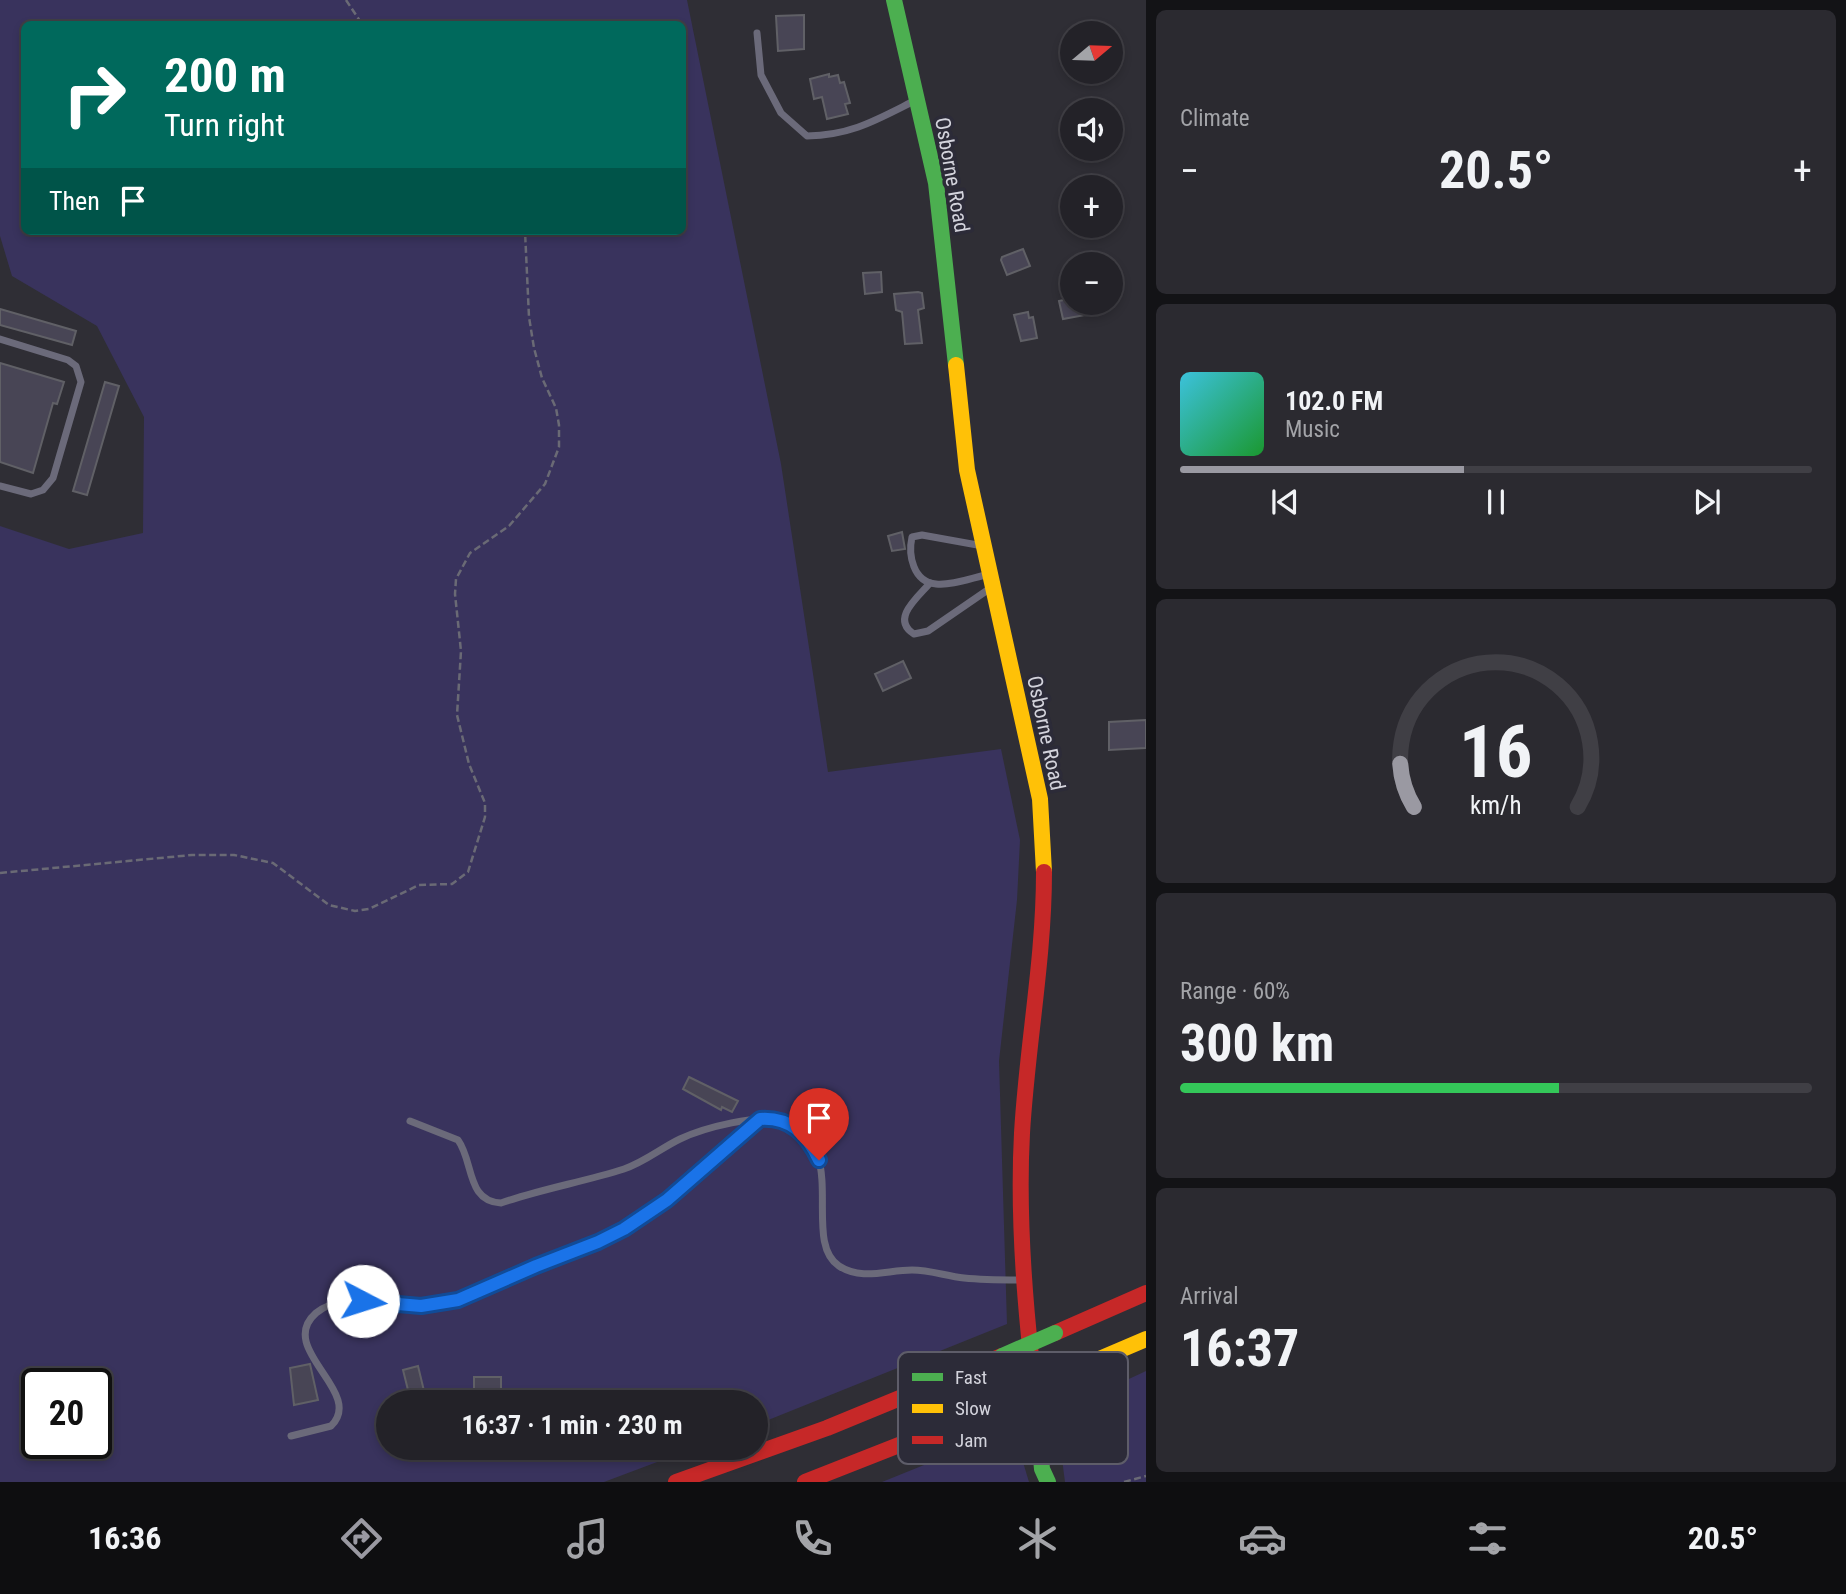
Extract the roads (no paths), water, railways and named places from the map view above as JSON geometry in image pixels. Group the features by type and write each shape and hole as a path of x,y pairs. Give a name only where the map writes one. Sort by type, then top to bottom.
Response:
{"main road":[{"name":"Osborne Road","path":"894,0 936,184 967,470 1040,799 1043,826 1044,916 1022,1133 1023,1280 1030,1352"},
{"path":"1011,1352 1146,1293"},
{"path":"1116,1352 1146,1339"},
{"path":"676,1482 827,1428 898,1399"},
{"path":"805,1482 898,1445"},
{"name":"Osborne Road","path":"1041,1464 1048,1482"}],"lane":[{"path":"757,33 761,75 780,113 807,136 836,135 917,100"},
{"path":"0,339 68,360 76,366 81,382 49,485 31,494 0,486"},
{"path":"984,546 922,535 912,537 910,556 914,569 930,583 939,585 991,580"},
{"path":"930,583 906,610 906,629 914,634 928,631 991,580"},
{"path":"410,1121 458,1140 476,1189 482,1198 490,1203 501,1203 625,1168 700,1131 760,1119 782,1121 791,1125 812,1145 822,1172 823,1239 832,1261 841,1267 868,1275 911,1270 992,1281 1023,1280"},
{"path":"291,1436 331,1426 339,1414 340,1402 315,1364 306,1338 307,1327 318,1311 344,1302 421,1306 458,1300 598,1242 624,1229 667,1200 760,1119"}]}
